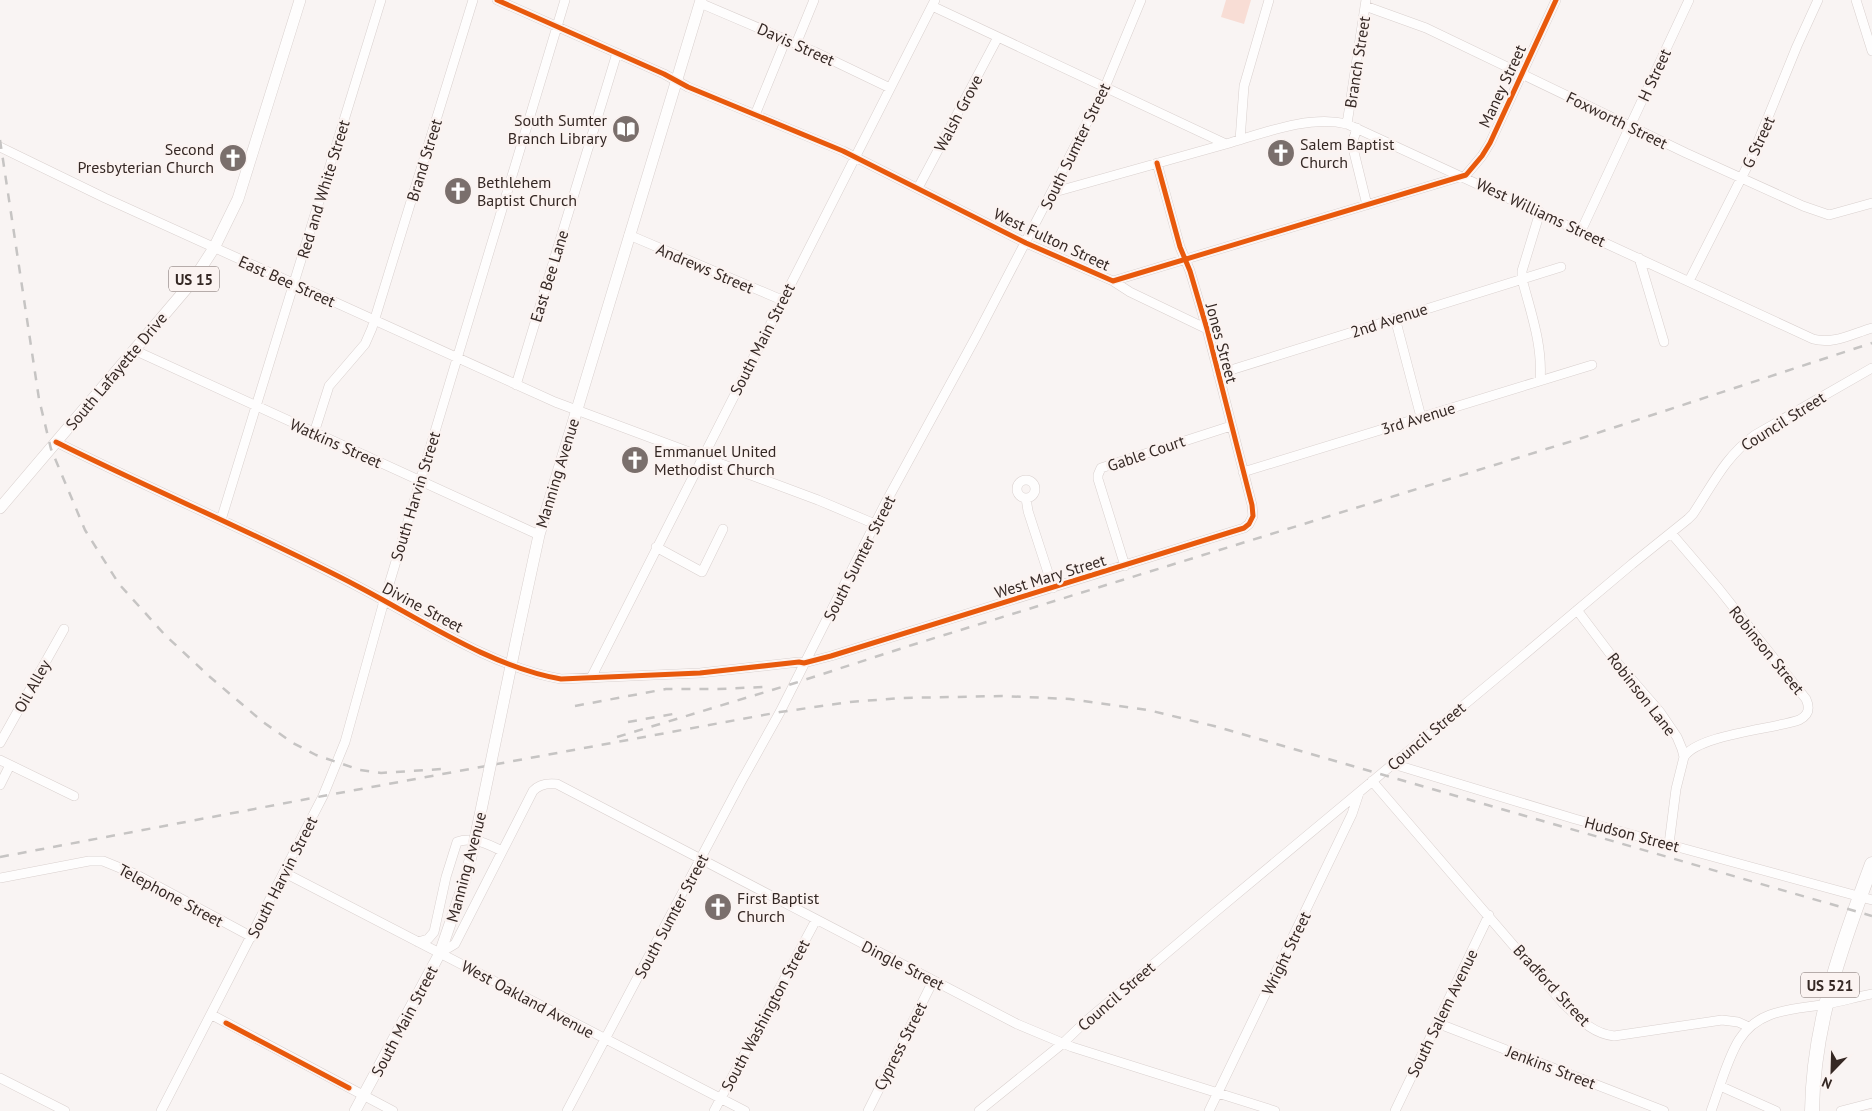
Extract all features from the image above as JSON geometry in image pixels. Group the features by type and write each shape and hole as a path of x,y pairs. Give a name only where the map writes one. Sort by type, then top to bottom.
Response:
{"highway":[{"name":"US 521","path":"1812,1111 1813,1087 1826,1004 1840,951 1866,898 1872,864"}],"main road":[{"name":"South Lafayette Drive","path":"0,508 192,282 214,248 238,199 300,0"},
{"name":"Manning Avenue","path":"440,953 464,883 473,849 539,535 700,2"},
{"name":"South Main Street","path":"355,1111 440,953"}],"street":[{"name":"Red and White Street","path":"221,520 381,0"},
{"name":"Brand Street","path":"314,433 329,386 365,344 375,320 473,0"},
{"name":"West Fulton Street","path":"497,0 676,81 855,157 1026,243 1113,282 1462,176"},
{"name":"South Harvin Street","path":"161,1111 285,873 323,796 345,742 384,601 565,0"},
{"path":"796,44 814,0"},
{"name":"South Sumter Street","path":"567,1111 780,712 875,524 1052,193 1104,87 1141,0"},
{"path":"1240,140 1244,86 1269,0"},
{"name":"Maney Street","path":"1462,176 1473,169 1482,156 1556,0"},
{"name":"H Street","path":"1580,231 1689,0"},
{"name":"G Street","path":"1689,281 1758,142 1818,0"},
{"path":"1856,0 1872,51"},
{"name":"Davis Street","path":"700,2 786,39 890,88"},
{"path":"934,3 998,37 1226,144"},
{"name":"South Main Street","path":"591,678 934,3"},
{"name":"Foxworth Street","path":"1366,3 1414,22 1741,178 1822,214 1834,214 1872,203"},
{"name":"Branch Street","path":"1347,124 1366,3"},
{"name":"Walsh Grove","path":"918,188 998,37"},
{"path":"754,115 786,39"},
{"name":"East Bee Lane","path":"516,385 617,53"},
{"name":"West Williams Street","path":"1052,193 1284,128 1330,121 1357,128 1802,335 1818,341 1835,340 1872,328"},
{"path":"1357,128 1352,144 1367,205"},
{"name":"East Bee Street","path":"0,147 214,248 516,385 576,410 818,500 875,524"},
{"name":"Jones Street","path":"1157,163 1208,329 1243,472"},
{"path":"1540,212 1522,271 1522,279 1539,345 1540,381"},
{"name":"Andrews Street","path":"629,235 782,300"},
{"path":"1639,258 1664,342"},
{"name":"2nd Avenue","path":"1218,374 1561,267"},
{"path":"1113,282 1208,329"},
{"path":"1395,318 1421,417"},
{"name":"Watkins Street","path":"134,350 539,535"},
{"name":"3rd Avenue","path":"1243,472 1592,365"},
{"name":"Council Street","path":"979,1111 1062,1044 1085,1022 1191,932 1693,514 1718,474 1740,446 1763,430 1872,368"},
{"name":"Gable Court","path":"1125,566 1098,479 1101,468 1231,426"},
{"name":"Divine Street","path":"56,442 360,587 492,657 523,669 561,679 700,673 804,663"},
{"name":"West Mary Street","path":"804,663 1244,528 1249,524 1253,512 1243,472"},
{"path":"1026,498 1028,511 1053,588"},
{"path":"656,547 702,572 723,529"},
{"name":"Robinson Street","path":"1670,533 1700,567 1806,699 1809,708 1807,714 1800,720 1711,740 1690,750 1684,757"},
{"name":"Robinson Lane","path":"1577,610 1614,659 1644,692 1670,726 1680,743 1684,757"},
{"name":"Oil Alley","path":"0,743 64,629"},
{"path":"1669,844 1676,789 1684,757"},
{"path":"0,760 74,796"},
{"name":"Hudson Street","path":"1393,764 1575,818 1866,898"},
{"path":"0,785 10,765"},
{"name":"Bradford Street","path":"1372,781 1584,1024 1601,1033 1614,1036 1722,1020 1738,1022 1749,1027"},
{"name":"South Main Street","path":"440,953 455,944 533,791 536,787 547,784"},
{"name":"Dingle Street","path":"547,784 557,784 1017,1024 1062,1044 1275,1111"},
{"name":"Wright Street","path":"1209,1111 1348,822 1359,793"},
{"path":"418,942 428,938 434,932 446,877 457,842 466,839 488,844 502,851"},
{"name":"Telephone Street","path":"0,878 89,861 103,861 135,874 252,938"},
{"name":"West Oakland Avenue","path":"285,873 744,1111"},
{"name":"South Salem Avenue","path":"1395,1111 1489,916"},
{"name":"South Washington Street","path":"714,1111 816,920"},
{"name":"Cypress Street","path":"868,1111 933,981"},
{"path":"1710,1111 1738,1041 1749,1027 1768,1014 1872,994"},
{"path":"212,1015 393,1111"},
{"name":"Jenkins Street","path":"1437,1023 1664,1111"},
{"path":"0,1078 65,1111"},
{"path":"1720,1086 1776,1111"},
{"path":"1841,1111 1872,1103"}],"shaded area":[{"path":"1226,0 1251,0 1244,24 1221,17"}],"railway":[{"path":"0,140 39,399 51,449 85,530 119,584 165,635 210,677 263,722 293,743 316,755 360,770 381,773 442,769"},
{"path":"617,737 1582,438 1872,343"},
{"path":"575,706 666,689 764,687"},
{"path":"0,857 780,712 850,702 901,698 1002,696 1070,699 1148,710 1214,726 1872,916"},
{"path":"628,722 673,714"}],"cycle path":[{"path":"497,0 664,74 688,87 843,151 1026,243 1113,281 1466,175 1490,143 1556,0"},
{"path":"56,442 322,568 457,641 509,664 535,673 561,679 700,673 804,663 1244,528 1249,524 1253,516 1252,505 1207,329 1190,271 1180,247 1157,163"},
{"path":"226,1023 349,1088"}],"place":[{"name":"South Sumter Branch Library","path":"626,129"},
{"name":"Salem Baptist Church","path":"1281,153"},
{"name":"Second Presbyterian Church","path":"233,158"},
{"name":"Bethlehem Baptist Church","path":"458,191"},
{"name":"Emmanuel United Methodist Church","path":"635,460"},
{"name":"First Baptist Church","path":"718,907"}]}
